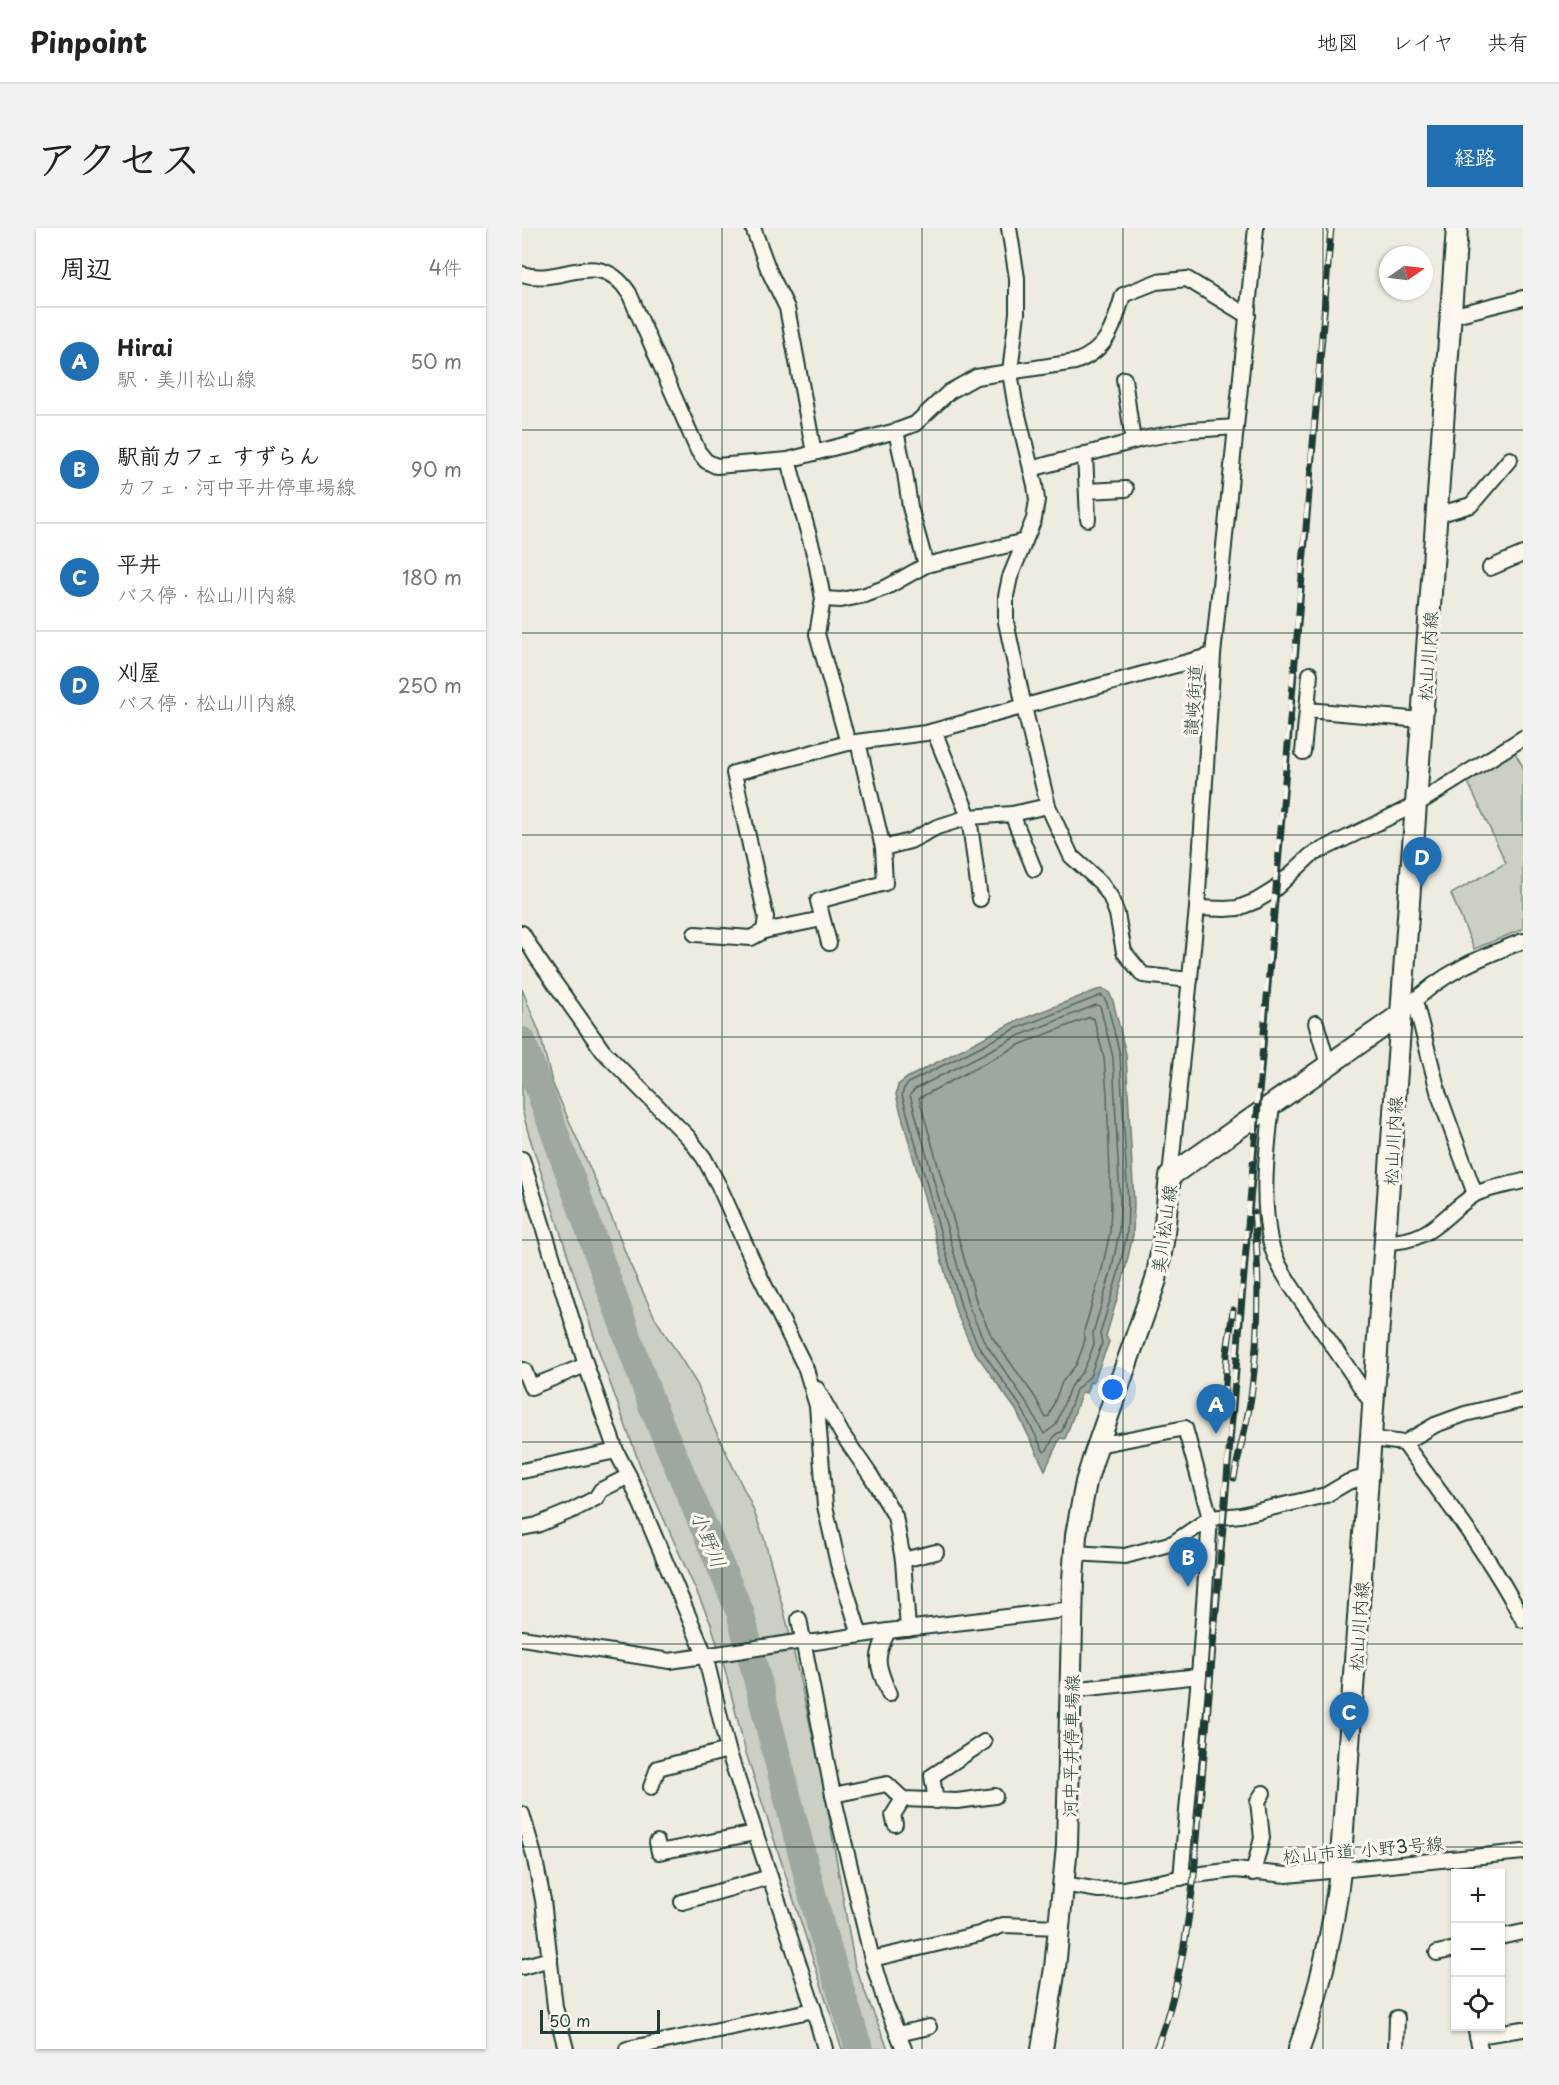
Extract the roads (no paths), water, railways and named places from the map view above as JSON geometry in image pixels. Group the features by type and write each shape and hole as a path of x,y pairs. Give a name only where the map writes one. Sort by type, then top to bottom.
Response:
{"main road":[{"name":"松山川内線","path":"1299,2049 1311,2016 1334,1923 1340,1871 1457,228"},
{"name":"美川松山線","path":"1098,1445 1156,1280 1163,1242 1170,1176 1400,1015"},
{"name":"河中平井停車場線","path":"1042,2049 1049,2016 1060,1927 1067,1846 1074,1553 1086,1482 1098,1445"}],"street":[{"path":"753,228 769,271 787,308 814,453"},
{"path":"1009,228 1017,278 1017,313 1010,372 1037,500 1034,519 1010,577 1006,596 1006,622 1024,707 1048,806 1071,856 1100,882 1110,896 1117,914 1124,952 1143,975 1190,980"},
{"name":"讃岐街道","path":"1170,1176 1197,908 1213,655 1256,228"},
{"path":"522,274 529,276 557,274 588,269 611,274 621,281 629,293 698,451 706,462 716,466 789,459 896,431 915,424 949,392 976,377 1076,362 1091,357 1114,327 1123,295 1156,282 1187,279 1248,316"},
{"path":"1451,315 1523,297"},
{"path":"1124,379 1133,441"},
{"path":"1031,469 1133,441 1191,430 1236,427"},
{"path":"896,431 910,507 926,565"},
{"path":"1085,454 1088,519"},
{"path":"789,459 814,551 823,599 817,634 853,743 883,848 885,883 818,900 829,943"},
{"path":"1437,515 1471,505 1510,459"},
{"path":"1087,491 1125,489"},
{"path":"823,599 841,600 865,595 886,587 926,565 1025,541"},
{"path":"1490,568 1523,554"},
{"path":"764,931 766,916 734,773 853,743 934,731 1213,655"},
{"path":"1303,752 1310,674"},
{"path":"1307,710 1422,720"},
{"path":"934,731 969,817 980,899"},
{"path":"1197,908 1238,908 1256,901 1274,890 1311,855 1417,804 1523,738"},
{"path":"883,848 910,841 937,827 969,817 1012,814 1048,806"},
{"path":"1012,814 1034,869"},
{"path":"695,934 751,938 764,931 822,919"},
{"path":"522,933 603,1051 688,1137 704,1158 806,1369 842,1434 895,1516 903,1560 908,1629"},
{"path":"1400,1015 1439,980 1474,960 1523,941"},
{"path":"1415,1001 1439,1095 1475,1194"},
{"path":"1316,1023 1328,1065"},
{"path":"1272,1104 1265,1177 1266,1211 1271,1243 1296,1292 1374,1407"},
{"path":"523,1167 616,1451 709,1655 728,1750 825,2049"},
{"path":"1386,1242 1416,1238 1428,1232 1475,1194 1523,1181"},
{"path":"522,1371 524,1370 531,1387 586,1365"},
{"path":"806,1369 816,1406 825,1506 838,1564 860,1635"},
{"path":"1372,1439 1404,1443 1435,1425 1465,1414 1523,1400"},
{"path":"1098,1445 1185,1428 1210,1518 1181,1878"},
{"path":"1404,1443 1484,1555 1517,1594 1523,1620"},
{"path":"522,1471 616,1451"},
{"path":"522,1528 537,1525 573,1510 597,1498 601,1490 629,1476"},
{"path":"1074,1553 1125,1556 1173,1543 1210,1518 1241,1515 1326,1495 1348,1482 1369,1476"},
{"path":"903,1560 936,1552"},
{"path":"522,1638 670,1661 800,1642 815,1642 1073,1609"},
{"path":"799,1618 800,1642 872,1959 886,2005 904,2049"},
{"path":"888,1631 879,1650 878,1664 889,1694"},
{"path":"1071,1690 1199,1676"},
{"path":"936,1801 932,1776 984,1742"},
{"path":"651,1787 658,1768 728,1750"},
{"path":"833,1795 887,1784 903,1799 936,1801 995,1796"},
{"path":"1253,1873 1262,1838 1258,1801 1263,1792"},
{"path":"895,1824 893,1815 903,1799"},
{"path":"522,1815 534,1855 555,2007 566,2049"},
{"path":"657,1842 659,1852 755,1833"},
{"name":"松山市道 小野3号線","path":"1064,1884 1100,1890 1123,1889 1235,1870 1287,1875 1523,1852"},
{"path":"682,1902 770,1877"},
{"path":"872,1959 979,1934 1003,1925 1060,1927"},
{"path":"1505,1936 1523,1932"},
{"path":"1437,1953 1451,1950"},
{"path":"522,1967 550,1959"},
{"path":"627,2049 814,2010"},
{"path":"1396,2049 1397,2018"},
{"path":"898,2034 929,2027"},
{"path":"1477,2037 1523,2029"}],"water":[{"path":"1103,989 1109,992 1113,1001 1126,1054 1134,1204 1133,1235 1106,1336 1109,1342 1093,1383 1090,1382 1086,1393 1082,1392 1065,1439 1060,1438 1045,1470 1016,1410 972,1348 956,1312 896,1095 898,1085 907,1078 1012,1023"}],"waterway":[{"name":"小野川","path":"522,1041 652,1405 740,1612 821,1928 859,2049"}],"railway":[{"path":"1156,2049 1181,1964 1194,1875 1331,228"},
{"path":"1234,1478 1249,1407 1256,1351 1258,1282 1254,1213"},
{"path":"1224,1400 1233,1310"}],"place":[{"name":"刈屋","path":"1422,887"},
{"name":"Hirai","path":"1216,1434"},
{"name":"駅前カフェ すずらん","path":"1188,1587"},
{"name":"平井","path":"1349,1742"}]}
